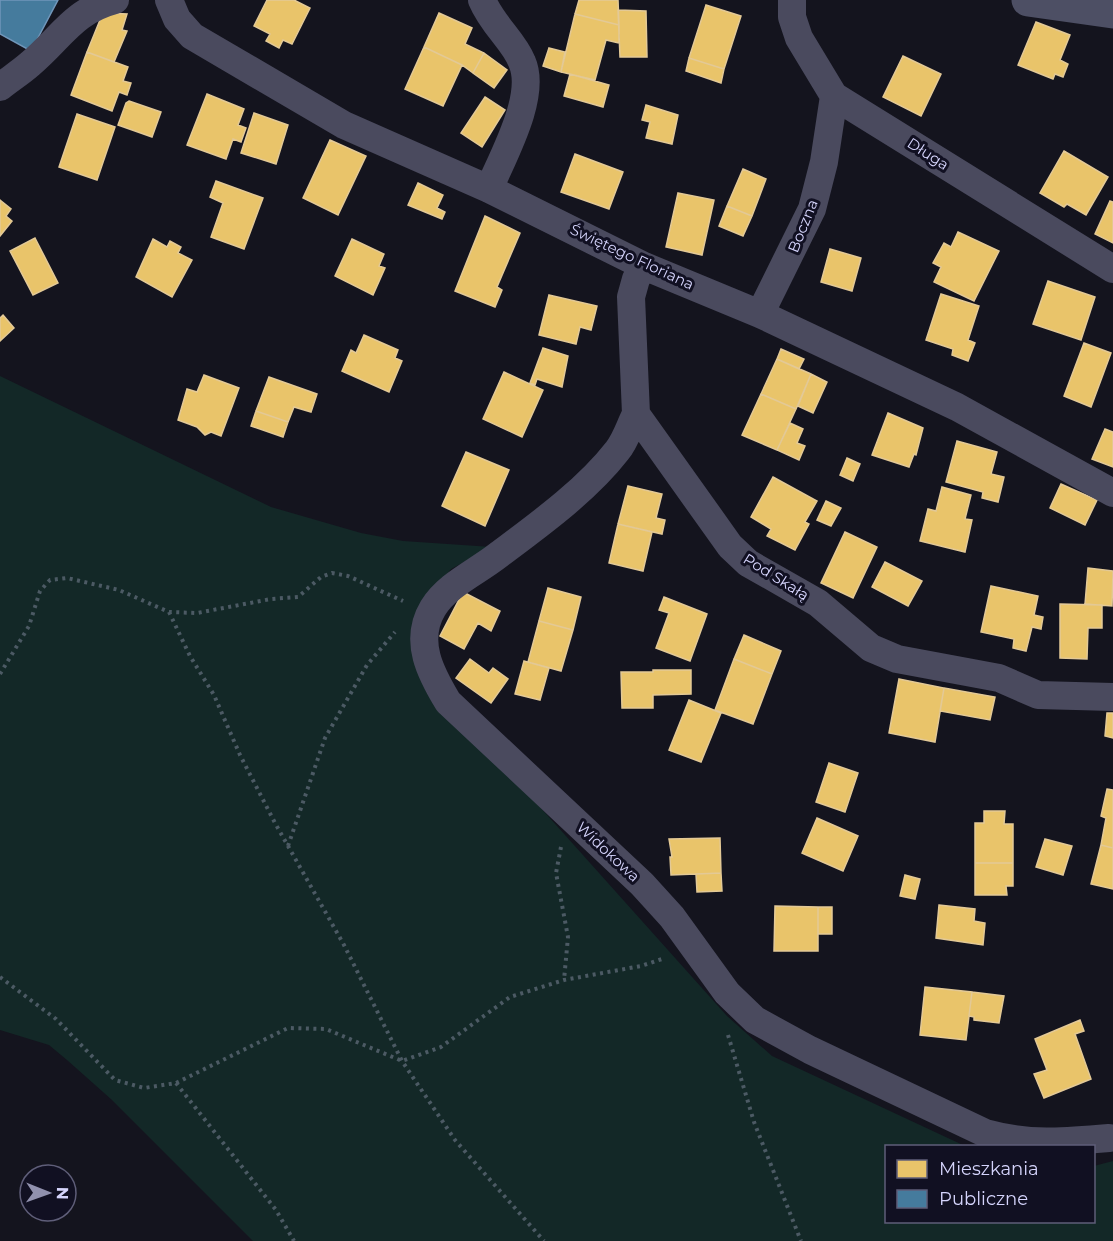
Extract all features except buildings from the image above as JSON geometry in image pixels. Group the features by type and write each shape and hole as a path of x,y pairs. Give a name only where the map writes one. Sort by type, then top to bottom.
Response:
{"main road":[{"path":"1028,0 1113,12"}],"street":[{"path":"0,87 30,64 73,21 94,5 115,0"},
{"name":"Świętego Floriana","path":"169,0 177,19 192,36 344,125 489,189 644,266 760,314 957,407 1113,493"},
{"path":"482,0 490,18 522,62 527,88 489,189"},
{"name":"Długa","path":"792,0 792,17 800,38 834,96 1113,269"},
{"name":"Boczna","path":"760,314 812,209 824,162 834,96"},
{"path":"636,414 631,297 636,279 644,266"},
{"name":"Widokowa","path":"636,414 618,450 573,494 495,557 425,608 425,655 430,672 448,702 642,884 672,917 727,993 755,1020 791,1040 985,1133 1015,1142 1050,1144 1109,1138"},
{"name":"Pod Skałą","path":"636,414 730,546 748,563 818,603 871,648 897,659 999,678 1038,695 1113,696"}],"path":[{"path":"0,674 29,626 40,591 50,580 66,578 119,590 169,612 197,613 271,599 298,597 321,577 332,573 348,576 425,608 367,664 325,738 288,847"},
{"path":"169,612 190,656 214,695 240,755 288,847 344,945 402,1061 455,1140 544,1241"},
{"path":"564,980 568,936 556,873 562,841 572,819"},
{"path":"0,977 56,1019 115,1080 144,1088 176,1083 288,1028 326,1029 402,1061 441,1047 510,997 564,980 641,966 693,945"},
{"path":"727,993 724,1025 754,1122 801,1241"},
{"path":"176,1083 276,1210 294,1241"}],"green space":[{"path":"0,376 271,507 361,533 403,541 492,547 451,569 415,616 414,653 531,797 727,1016 772,1056 963,1145 885,1145 885,1223 1095,1223 1095,1166 1113,1161 1113,1241 253,1241 112,1100 67,1060 49,1045 0,1030"}]}
